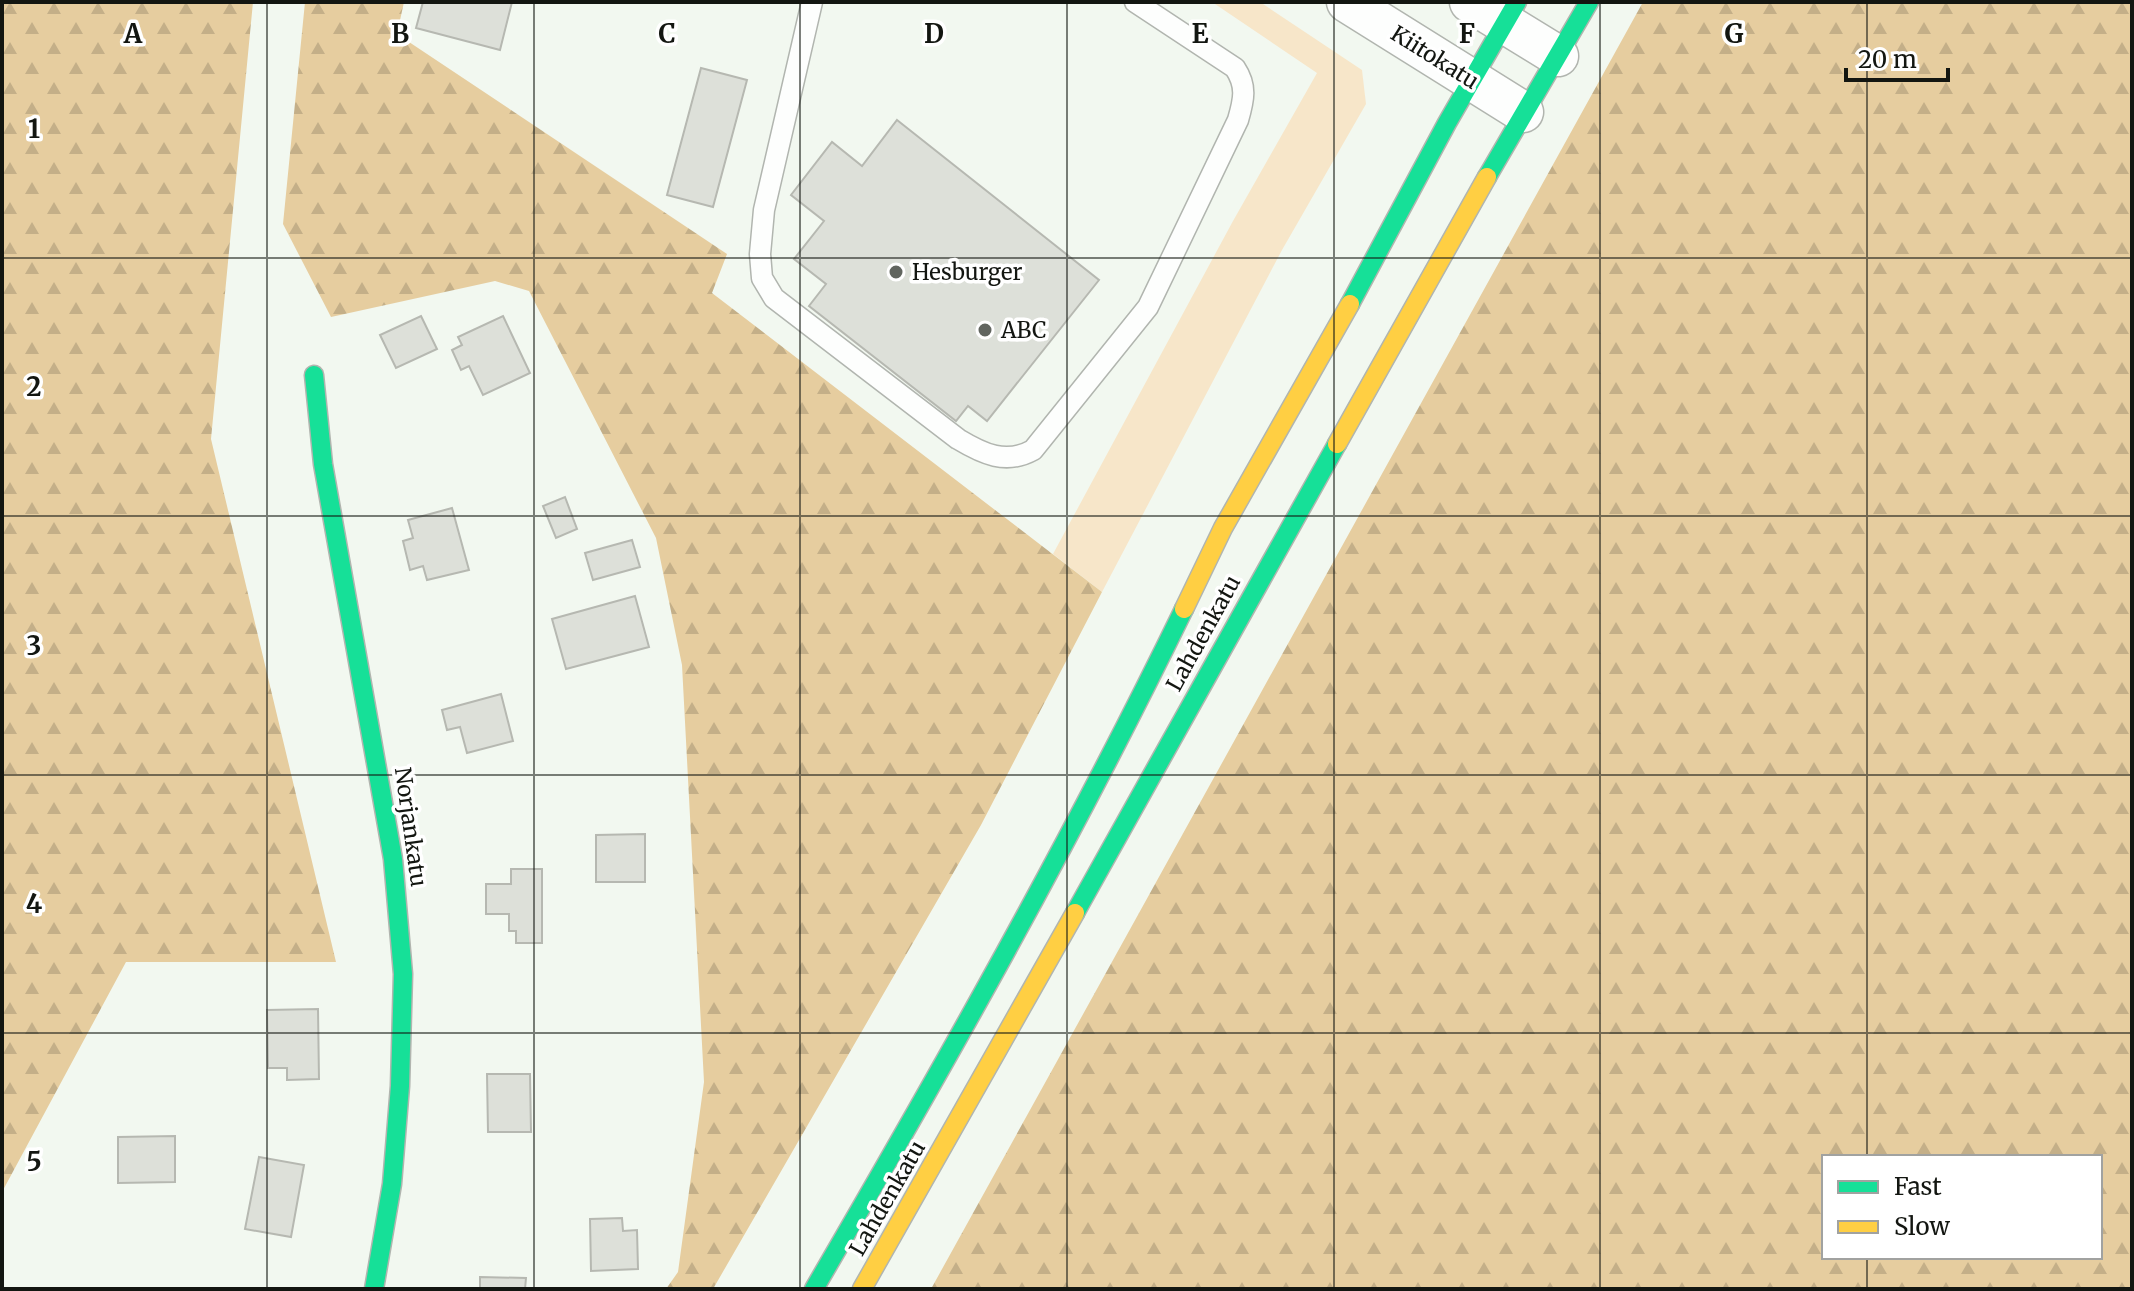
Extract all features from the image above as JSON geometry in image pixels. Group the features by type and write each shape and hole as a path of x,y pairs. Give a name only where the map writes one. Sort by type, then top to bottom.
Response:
{"main road":[{"name":"Lahdenkatu","path":"862,1289 1523,112 1589,2"},
{"name":"Lahdenkatu","path":"814,1289 933,1085 1038,895 1113,754 1223,528 1511,13"},
{"name":"Norjankatu","path":"314,375 323,464 393,859 403,974 400,1086 392,1184 374,1289"}],"street":[{"name":"Kiitokatu","path":"1347,2 1523,112"},
{"path":"1470,2 1511,13 1558,56"}],"lane":[{"path":"812,2 764,210 760,254 762,278 774,298 958,439 996,457 1018,458 1033,450 1148,307 1238,120 1245,97 1242,80 1235,68 1135,2"}],"shaded area":[{"path":"1212,2 1260,2 1362,70 1366,104 1282,250 1102,592 1053,554 1233,221 1317,73"}],"green space":[{"path":"2,2 253,2 211,439 336,962 126,962 2,1192"},
{"path":"305,2 404,2 397,34 727,254 712,293 1102,592 981,825 713,1289 666,1289 678,1272 704,1082 682,665 656,538 529,291 495,281 331,317 283,224"},
{"path":"1643,2 2132,2 2132,1289 931,1289"}],"building":[{"path":"423,2 512,2 500,50 416,28"},
{"path":"701,68 747,80 713,207 667,195"},
{"name":"ABC","path":"897,120 1099,280 987,421 968,406 956,421 809,306 826,284 794,259 824,221 791,195 832,142 862,166"},
{"path":"421,316 437,349 396,368 380,335"},
{"path":"503,316 530,373 483,395 469,366 461,370 452,350 462,345 458,337"},
{"path":"565,497 577,529 556,538 543,506"},
{"path":"452,508 469,570 427,580 423,566 410,570 403,541 413,538 408,520"},
{"path":"632,540 640,567 593,580 585,553"},
{"path":"635,596 649,647 566,669 552,619"},
{"path":"501,694 513,741 467,753 460,727 447,730 442,710"},
{"path":"645,834 645,882 596,882 596,835"},
{"path":"511,869 542,869 542,943 516,943 516,931 509,931 509,914 486,914 486,884 511,884"},
{"path":"318,1009 319,1079 287,1080 287,1068 268,1068 267,1010"},
{"path":"487,1074 530,1074 531,1132 488,1132"},
{"path":"175,1136 175,1182 118,1183 118,1137"},
{"path":"259,1157 304,1165 291,1237 245,1229"},
{"path":"622,1218 623,1231 637,1230 638,1269 591,1271 590,1219"},
{"path":"480,1277 526,1278 525,1289 480,1289"}],"traffic: fast":[{"path":"1350,304 1447,123 1517,2"},
{"path":"1487,177 1589,2"},
{"path":"314,375 323,464 393,859 403,974 400,1086 392,1184 374,1289"},
{"path":"1075,913 1337,444"},
{"path":"814,1289 1005,952 1097,782 1184,609"}],"traffic: slow":[{"path":"1337,444 1487,177"},
{"path":"1184,609 1223,528 1350,304"},
{"path":"862,1289 1075,913"}],"place":[{"name":"Hesburger","path":"896,272"},
{"name":"ABC","path":"985,330"}]}
